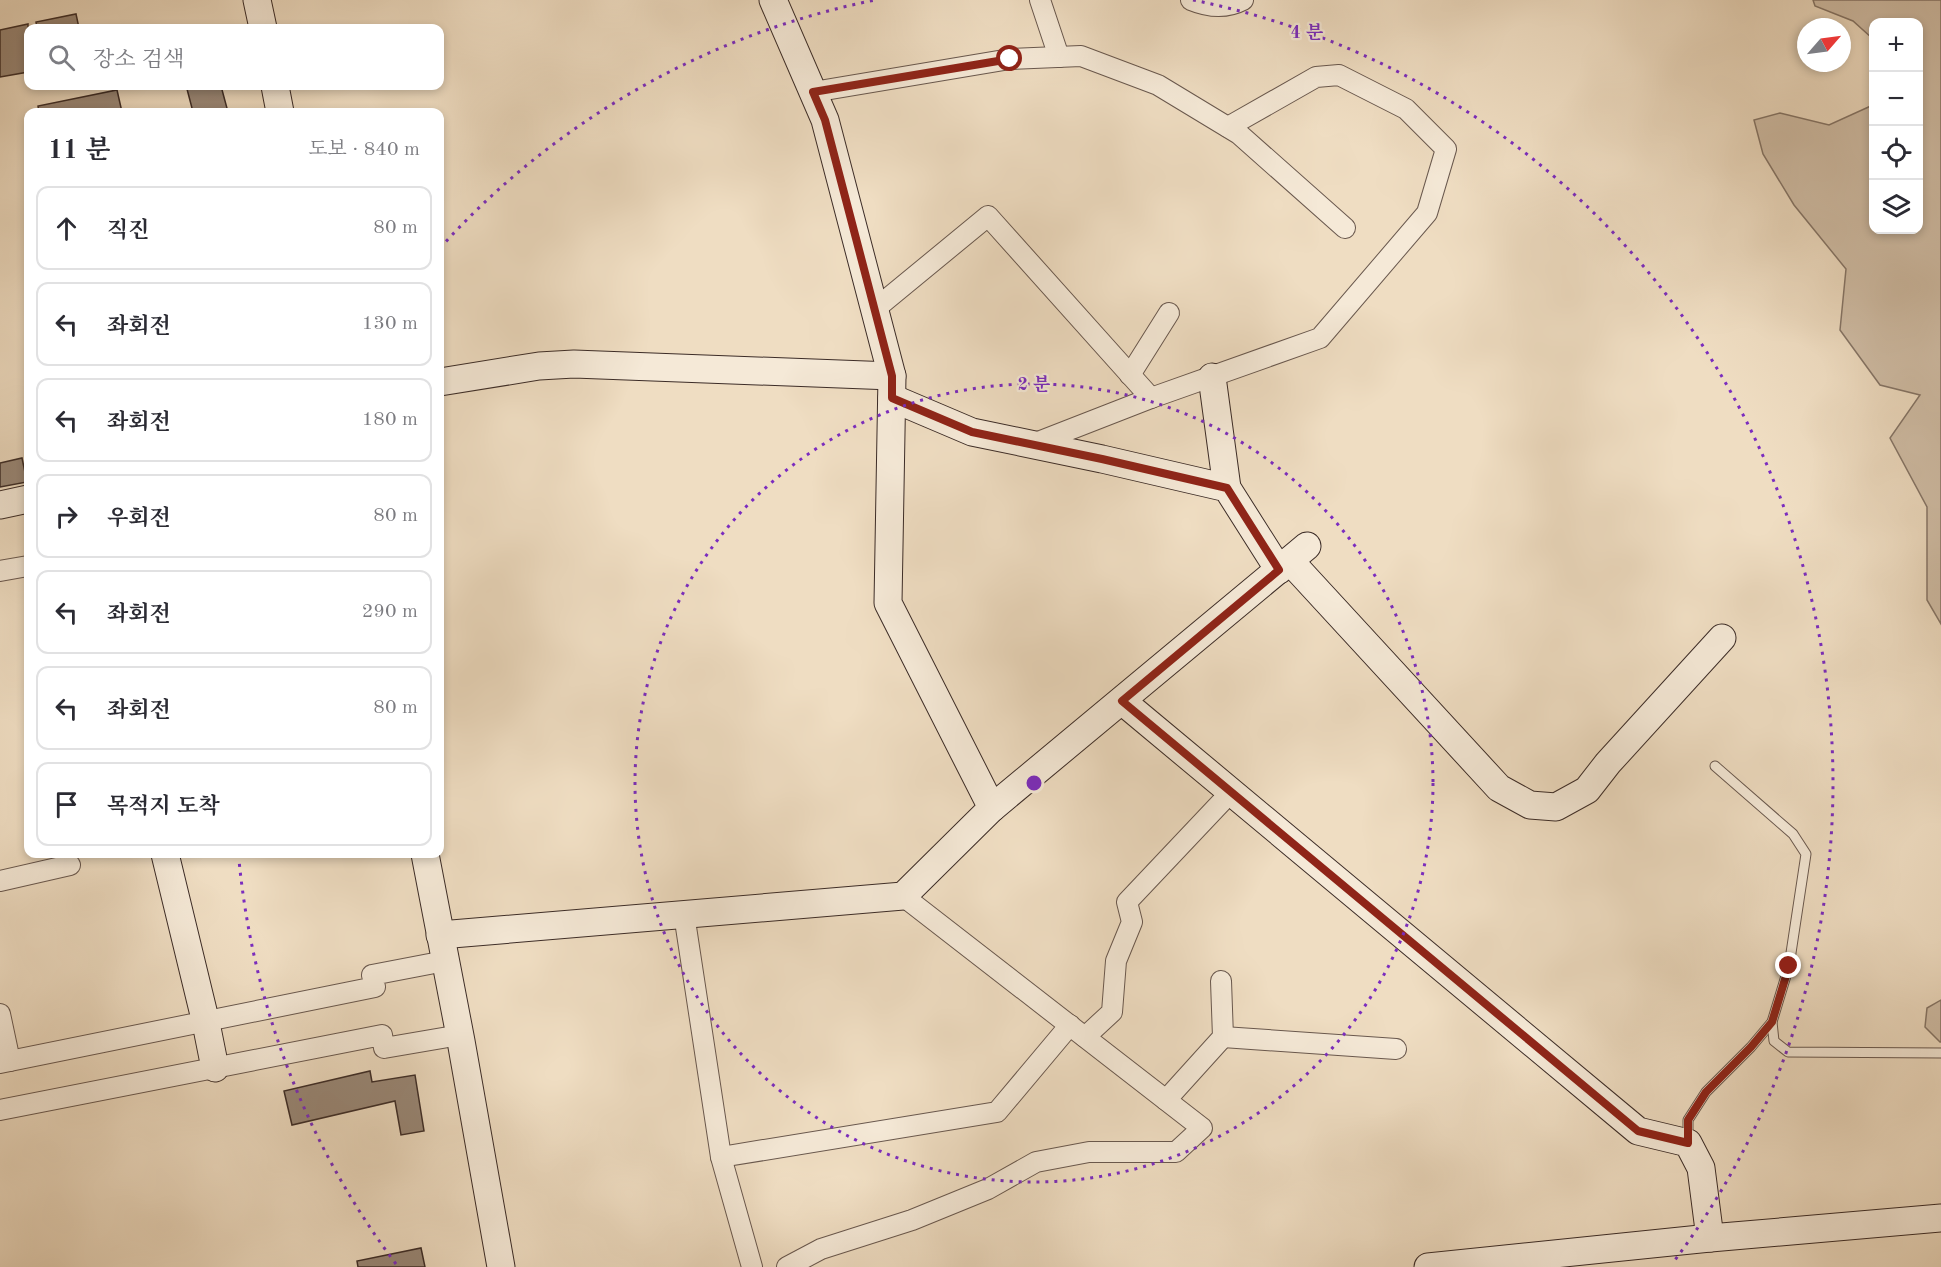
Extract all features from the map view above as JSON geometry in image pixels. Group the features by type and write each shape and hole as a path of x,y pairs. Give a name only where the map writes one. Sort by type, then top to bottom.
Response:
{"street":[{"path":"257,0 262,24"},
{"path":"773,0 825,120 892,387 888,603 992,808"},
{"path":"1040,0 1059,57"},
{"path":"1191,0 1208,7 1234,5 1243,0"},
{"path":"813,92 1010,59 1081,56 1158,85 1239,134 1345,228"},
{"path":"1033,444 1151,398 1320,338 1427,213 1446,149 1406,109 1339,75 1316,77 1228,127"},
{"path":"276,90 279,108"},
{"path":"874,309 988,216 1151,398"},
{"path":"1130,375 1168,313"},
{"path":"444,381 539,366 574,364 892,387 972,432 1227,488 1499,788 1530,805 1556,807 1587,790 1608,763 1722,638"},
{"path":"1212,376 1227,488"},
{"path":"0,505 24,500"},
{"path":"440,934 903,896 992,808 1292,559"},
{"path":"0,571 24,567"},
{"path":"1122,701 1638,1131 1688,1143 1701,1168 1710,1238"},
{"path":"722,1157 997,1112 1078,1031 1112,1012 1116,961 1132,922 1127,902 1231,792"},
{"path":"166,858 215,1068"},
{"path":"426,858 501,1267"},
{"path":"0,881 70,865"},
{"path":"787,1267 821,1250 912,1220 988,1189 1036,1162 1089,1152 1176,1152 1202,1128 903,896"},
{"path":"684,914 722,1157 752,1267"},
{"path":"0,1014 5,1062 375,987 372,975 444,961"},
{"path":"1166,1100 1223,1037 1221,981"},
{"path":"0,1110 382,1035 384,1048 460,1035"},
{"path":"1223,1037 1396,1049"},
{"path":"1428,1267 1710,1238 1941,1218"}],"lane":[{"path":"1715,766 1792,834 1806,854 1789,966 1772,1022 1774,1041 1788,1052 1941,1053"},
{"path":"1688,1143 1688,1120 1706,1092 1751,1047 1772,1022"}],"shaded area":[{"path":"1813,0 1941,0 1941,624 1927,600 1927,507 1890,438 1920,395 1880,385 1840,330 1846,269 1794,205 1763,154 1754,120 1780,113 1829,125 1869,107 1869,234 1923,234 1923,18 1869,18 1869,35 1851,18 1815,6"},
{"path":"1941,1000 1940,1042 1925,1027 1927,1008"}],"building":[{"path":"76,14 78,24 36,24 36,22"},
{"path":"24,25 24,73 0,77 0,30"},
{"path":"117,90 121,108 38,108 38,106"},
{"path":"187,90 222,90 227,108 192,108"},
{"path":"22,458 24,483 0,487 0,463"},
{"path":"370,1071 372,1082 415,1075 424,1131 401,1135 395,1101 292,1125 284,1091"},
{"path":"421,1248 425,1267 358,1267 357,1261"}],"route":[{"path":"1010,59 813,92 825,120 892,376 892,398 972,432 1227,488 1279,570 1122,701 1638,1131 1688,1143 1688,1120 1706,1092 1751,1047 1772,1022 1789,966"}]}
